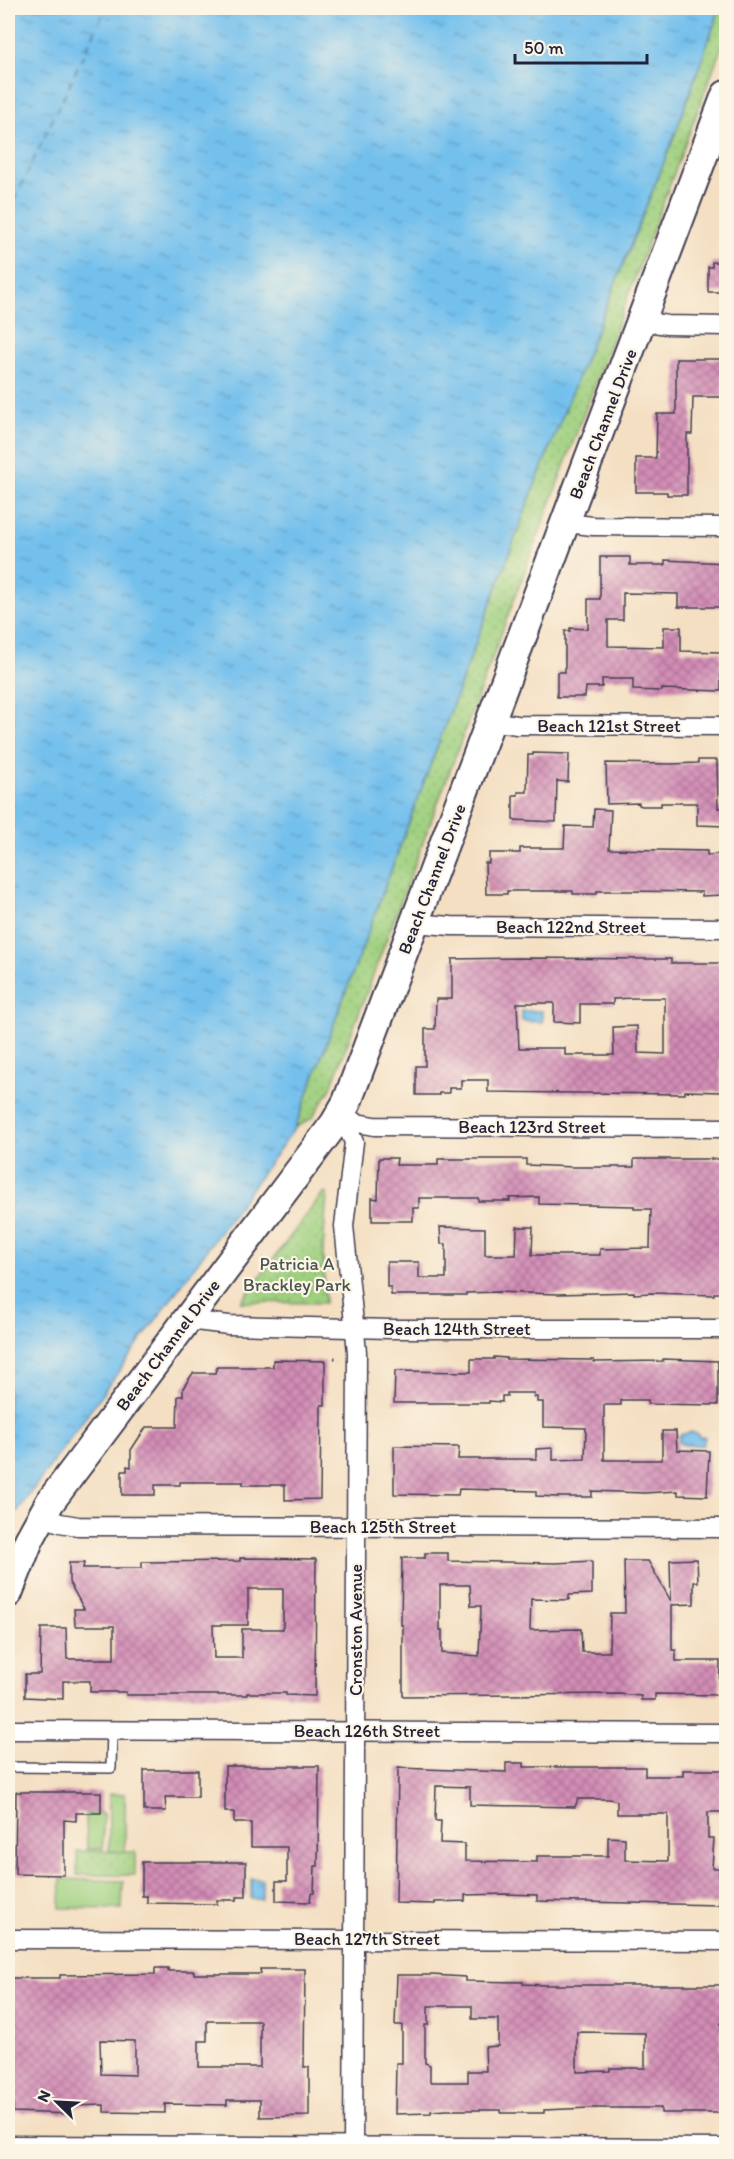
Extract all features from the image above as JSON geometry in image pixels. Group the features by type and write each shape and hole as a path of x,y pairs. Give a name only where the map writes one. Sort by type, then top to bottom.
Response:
{"main road":[{"name":"Beach Channel Drive","path":"8,1593 41,1516 341,1114 352,1091 416,923 641,321 720,126 726,95"}],"street":[{"path":"641,321 667,325 726,326"},
{"path":"566,523 592,526 726,527"},
{"name":"Beach 121st Street","path":"491,721 517,725 726,726"},
{"name":"Beach 122nd Street","path":"416,923 451,926 726,928"},
{"name":"Beach 123rd Street","path":"341,1114 357,1123 374,1126 726,1128"},
{"name":"Cronston Avenue","path":"341,1114 354,1142 344,1226 355,1328 354,2149"},
{"name":"Beach 124th Street","path":"187,1320 229,1325 355,1328 726,1329"},
{"name":"Beach 125th Street","path":"41,1516 60,1523 78,1526 726,1527"},
{"name":"Beach 126th Street","path":"8,1730 726,1733"},
{"name":"Beach 127th Street","path":"8,1939 726,1941"},
{"path":"8,2145 354,2149 726,2148"}],"lane":[{"path":"8,1767 111,1768 112,1730"}],"path":[{"path":"334,1358 340,1359"}],"green space":[{"path":"720,8 726,8 726,35 330,1090 312,1118 295,1128 534,487 674,137"},
{"name":"Patricia A Brackley Park","path":"323,1193 327,1194 323,1250 325,1303 241,1302"},
{"path":"109,1794 125,1794 125,1852 109,1851"},
{"path":"86,1814 103,1814 103,1849 87,1849"},
{"path":"77,1851 135,1852 135,1875 77,1875"},
{"path":"61,1879 123,1881 122,1909 60,1908"}],"water":[{"path":"8,8 720,8 674,137 534,487 295,1128 8,1524"},
{"path":"522,1011 542,1011 542,1022 522,1021"},
{"path":"691,1432 699,1437 705,1437 703,1445 679,1443 679,1435"},
{"path":"251,1879 262,1879 262,1899 251,1899"}],"building":[{"path":"712,262 726,262 726,292 708,292 708,267 712,267"},
{"path":"676,359 723,359 723,397 693,397 692,434 687,434 687,495 667,495 667,492 636,492 636,458 656,458 657,414 676,414"},
{"path":"600,557 630,557 630,565 665,565 665,560 726,563 726,598 723,598 723,607 678,607 678,594 623,593 623,620 608,620 608,646 664,647 664,627 681,627 681,651 721,652 721,691 633,690 633,679 602,679 602,687 586,687 585,697 557,697 557,672 565,672 565,631 570,631 570,628 588,629 588,599 600,599"},
{"path":"533,753 569,754 568,782 557,781 556,822 513,820 513,795 518,795 518,792 527,792 528,755 533,755"},
{"path":"698,760 717,760 718,808 726,808 726,826 697,825 697,803 661,803 661,806 642,806 639,803 607,804 606,763 671,764 698,763"},
{"path":"594,809 611,810 609,849 707,851 707,855 723,854 723,895 702,896 702,892 625,891 573,894 573,891 507,891 507,894 486,894 485,863 489,863 489,853 520,853 520,848 564,848 565,826 593,827"},
{"path":"452,959 671,959 671,963 726,963 725,1045 721,1045 721,1092 685,1091 685,1094 488,1092 488,1080 461,1080 461,1088 449,1088 449,1093 416,1095 416,1066 425,1066 425,1029 435,1029 436,999 452,999","holes":["665,998 665,1054 638,1053 637,1026 613,1027 614,1055 565,1055 565,1048 519,1048 517,1003 554,1003 554,1022 580,1023 580,1004 613,1004 613,999"]},
{"path":"379,1158 397,1158 396,1165 438,1165 438,1159 526,1159 526,1165 574,1167 634,1167 634,1159 726,1159 724,1228 726,1293 714,1293 714,1295 634,1294 634,1292 558,1294 497,1292 466,1293 466,1295 391,1295 391,1287 387,1287 387,1262 419,1262 419,1278 446,1278 446,1244 441,1244 440,1227 485,1228 485,1255 516,1255 517,1227 533,1227 532,1255 600,1255 600,1249 650,1248 651,1209 634,1209 634,1206 539,1204 539,1197 509,1198 510,1201 478,1201 478,1198 419,1198 419,1208 413,1208 413,1221 372,1221 372,1198 378,1199"},
{"path":"494,1357 594,1360 594,1362 663,1361 663,1359 718,1361 718,1405 648,1404 648,1400 621,1400 621,1405 604,1405 604,1460 662,1460 662,1431 676,1431 677,1450 709,1451 707,1496 678,1495 678,1491 644,1493 592,1491 592,1497 557,1497 536,1496 536,1491 459,1489 458,1495 394,1494 394,1446 459,1447 458,1459 536,1459 536,1449 553,1448 553,1460 585,1459 586,1428 543,1427 543,1402 537,1402 534,1393 507,1393 507,1396 502,1396 502,1402 489,1401 489,1403 394,1403 395,1371 471,1372 471,1359 494,1359"},
{"path":"273,1360 325,1361 325,1405 321,1405 320,1499 285,1500 285,1485 243,1485 243,1482 180,1482 180,1485 155,1485 155,1495 122,1495 122,1471 127,1471 127,1466 131,1467 131,1450 146,1427 177,1427 178,1396 183,1396 183,1388 193,1373 215,1373 217,1367 273,1367"},
{"path":"425,1553 448,1553 448,1561 556,1563 592,1561 592,1594 569,1595 569,1600 531,1599 530,1630 581,1629 582,1652 609,1652 610,1613 625,1613 624,1561 648,1561 671,1601 670,1560 697,1559 698,1582 694,1582 694,1604 672,1605 672,1650 676,1650 676,1661 720,1661 719,1695 655,1694 655,1700 641,1700 641,1696 619,1694 403,1696 402,1558 425,1558","holes":["440,1585 470,1585 471,1606 481,1606 479,1656 442,1653"]},
{"path":"240,1558 316,1559 315,1696 286,1695 286,1693 126,1695 126,1692 90,1692 90,1681 63,1681 63,1699 25,1697 25,1674 40,1674 41,1628 66,1628 67,1659 114,1659 114,1626 75,1626 74,1609 84,1609 69,1582 69,1563 84,1563 83,1568 142,1568 142,1562 240,1561","holes":["248,1589 283,1589 283,1629 242,1629 242,1658 214,1658 213,1625 248,1625"]},
{"path":"506,1763 524,1763 524,1767 645,1767 645,1776 683,1776 683,1770 726,1770 726,1812 708,1812 708,1838 714,1838 712,1868 719,1868 719,1905 537,1901 537,1895 506,1894 465,1895 465,1901 435,1902 435,1904 396,1903 398,1768 506,1772","holes":["436,1786 470,1787 470,1805 575,1807 578,1799 610,1799 617,1801 617,1814 668,1814 668,1861 625,1860 625,1838 608,1837 608,1856 537,1856 537,1862 465,1861 465,1844 440,1843 441,1821 435,1821"]},
{"path":"225,1766 319,1766 318,1866 315,1866 314,1893 311,1893 310,1902 276,1901 276,1881 287,1881 287,1847 251,1847 251,1823 234,1823 234,1812 225,1812"},
{"path":"144,1770 198,1770 198,1797 165,1797 166,1811 144,1811"},
{"path":"16,1792 101,1792 101,1813 76,1813 76,1821 64,1820 64,1875 15,1874"},
{"path":"142,1862 246,1862 246,1897 237,1897 237,1900 217,1900 217,1904 147,1903 147,1896 142,1896"},
{"path":"155,1968 168,1968 168,1971 194,1971 194,1974 261,1974 260,1969 305,1969 304,2067 309,2067 309,2116 260,2117 260,2100 227,2100 227,2105 165,2104 165,2113 104,2112 104,2105 72,2106 72,2114 13,2112 14,2058 8,2057 8,1978 155,1974","holes":["207,2021 260,2021 260,2067 199,2067 199,2041 207,2041","100,2040 135,2041 135,2075 101,2074"]},
{"path":"397,1975 465,1977 465,1981 523,1982 523,1984 544,1985 726,1985 726,2023 721,2023 720,2075 726,2075 726,2113 661,2113 661,2108 590,2108 544,2110 544,2113 446,2110 431,2111 431,2113 395,2114 396,2063 402,2063 402,2025 395,2025","holes":["428,2006 472,2006 472,2019 498,2019 498,2046 485,2047 486,2071 468,2071 468,2082 430,2082 430,2065 425,2063 425,2025 428,2025","577,2032 645,2033 645,2068 610,2068 610,2071 577,2072"]}],"ferry route":[{"path":"8,213 106,8"}]}
